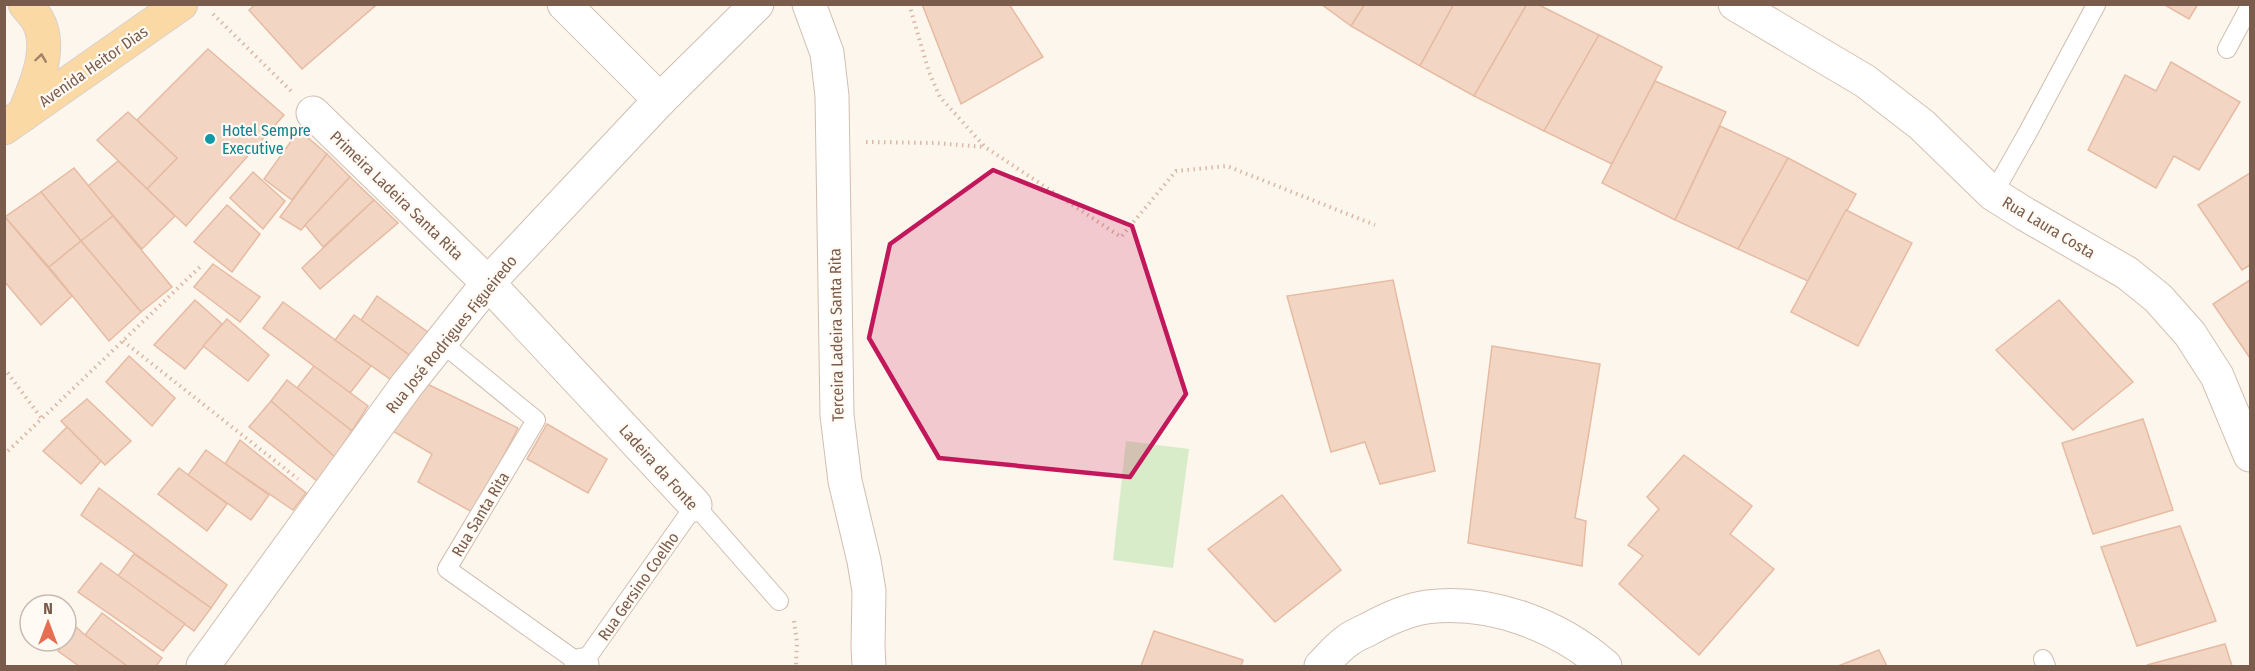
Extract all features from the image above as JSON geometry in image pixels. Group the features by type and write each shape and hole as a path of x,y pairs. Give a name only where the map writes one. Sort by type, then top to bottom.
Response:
{"main road":[{"path":"14,121 37,82 44,43 39,20 25,4"},
{"name":"Avenida Heitor Dias","path":"14,121 181,4"}],"street":[{"path":"564,4 660,100"},
{"name":"Rua José Rodrigues Figueiredo","path":"203,666 406,386 488,283 660,100 757,4"},
{"name":"Terceira Ladeira Santa Rita","path":"809,4 827,53 832,96 837,415 844,481 870,591 869,666"},
{"name":"Rua Laura Costa","path":"1735,4 1865,81 1922,125 1993,194 2127,273 2158,298 2190,334 2217,376 2250,455"},
{"name":"Primeira Ladeira Santa Rita","path":"312,113 488,283"},
{"name":"Ladeira da Fonte","path":"488,283 695,505"},
{"path":"1321,666 1347,640 1386,619 1426,607 1469,606 1513,614 1552,631 1590,653 1605,666"}],"lane":[{"path":"1993,194 2096,5"},
{"path":"2227,49 2250,6"},
{"name":"Rua Santa Rita","path":"442,343 536,420 447,569 582,666"},
{"name":"Ladeira da Fonte","path":"695,505 779,601"},
{"name":"Rua Gersino Coelho","path":"582,666 695,505"}],"path":[{"path":"909,4 929,72 940,97 986,147 1121,237 1176,171 1227,166 1375,225"},
{"path":"213,13 312,113"},
{"path":"833,142 935,143 986,147"},
{"path":"8,452 202,265"},
{"path":"123,341 324,501"},
{"path":"4,368 42,419"},
{"path":"779,601 793,619 797,643 796,666"}],"highlighted area":[{"path":"993,170 1132,226 1186,394 1130,477 939,458 869,338 890,244"}],"green space":[{"path":"1126,441 1189,449 1173,568 1113,560"}],"building":[{"path":"256,4 374,4 375,6 302,69 249,10"},
{"path":"922,4 1009,4 1043,57 961,104"},
{"path":"1321,4 1365,4 1351,26"},
{"path":"1365,4 1454,4 1420,66 1351,26"},
{"path":"1454,4 1527,4 1474,96 1420,66"},
{"path":"1527,4 1537,4 1599,35 1544,131 1474,96"},
{"path":"2163,4 2198,4 2189,19"},
{"path":"1599,35 1662,67 1612,164 1544,131"},
{"name":"Hotel Sempre Executive","path":"208,49 284,115 186,226 147,189 177,158 137,120"},
{"path":"2171,62 2240,102 2199,170 2174,156 2156,188 2088,150 2125,75 2156,91"},
{"path":"1655,81 1726,112 1675,220 1602,183"},
{"path":"128,112 177,158 147,189 97,140"},
{"path":"1720,126 1788,158 1738,249 1675,220"},
{"path":"299,130 327,154 292,200 264,179"},
{"path":"327,154 350,177 301,230 280,217"},
{"path":"1788,158 1856,194 1808,281 1738,249"},
{"path":"118,161 175,216 142,249 88,186"},
{"path":"74,168 113,216 81,241 41,192"},
{"path":"253,172 285,201 263,229 230,198"},
{"path":"2250,173 2250,265 2242,270 2198,205"},
{"path":"350,177 374,200 323,247 305,225"},
{"path":"41,192 81,241 49,267 5,217"},
{"path":"374,200 398,223 320,289 302,268"},
{"path":"227,205 260,234 232,272 194,242"},
{"path":"1846,210 1912,243 1858,346 1791,312"},
{"path":"113,216 172,287 141,312 81,241"},
{"path":"5,217 72,296 41,325 4,281"},
{"path":"81,241 141,312 109,341 49,267"},
{"path":"213,264 260,297 240,322 194,287"},
{"path":"1393,280 1435,471 1380,484 1365,442 1331,452 1287,296"},
{"path":"2250,280 2250,358 2213,304"},
{"path":"377,296 432,335 416,360 361,320"},
{"path":"195,300 222,324 185,369 154,345"},
{"path":"2059,300 2133,382 2073,430 1996,350"},
{"path":"283,302 371,366 350,393 263,328"},
{"path":"354,315 416,360 397,384 335,340"},
{"path":"227,319 269,355 248,381 203,346"},
{"path":"1492,346 1600,364 1575,518 1586,521 1582,566 1468,543"},
{"path":"129,356 175,398 152,426 106,382"},
{"path":"314,366 368,406 352,431 297,388"},
{"path":"287,380 352,431 335,457 271,401"},
{"path":"423,382 518,428 474,513 418,482 432,454 391,430"},
{"path":"87,399 131,441 105,465 61,421"},
{"path":"271,401 335,457 317,481 249,427"},
{"path":"2143,419 2173,510 2093,534 2062,443"},
{"path":"547,424 607,459 588,493 527,459"},
{"path":"67,427 101,461 81,484 43,451"},
{"path":"240,440 306,493 293,510 225,464"},
{"path":"206,450 269,495 251,520 188,475"},
{"path":"1684,455 1752,506 1730,534 1774,569 1699,655 1619,584 1643,556 1628,545 1659,509 1647,497"},
{"path":"179,468 227,504 207,531 158,494"},
{"path":"99,488 227,585 211,608 81,515"},
{"path":"1282,495 1341,570 1275,622 1208,549"},
{"path":"2180,526 2216,621 2137,646 2101,547"},
{"path":"134,554 211,608 194,631 118,576"},
{"path":"101,563 185,624 163,651 78,592"},
{"path":"102,613 162,658 156,666 127,666 85,635"},
{"path":"78,629 127,666 79,666 61,653 78,653"},
{"path":"1154,631 1243,660 1241,666 1141,666"},
{"path":"2225,644 2232,666 2147,665"},
{"path":"1879,650 1887,666 1838,666"}],"place":[{"name":"Hotel Sempre Executive","path":"210,139"}]}
